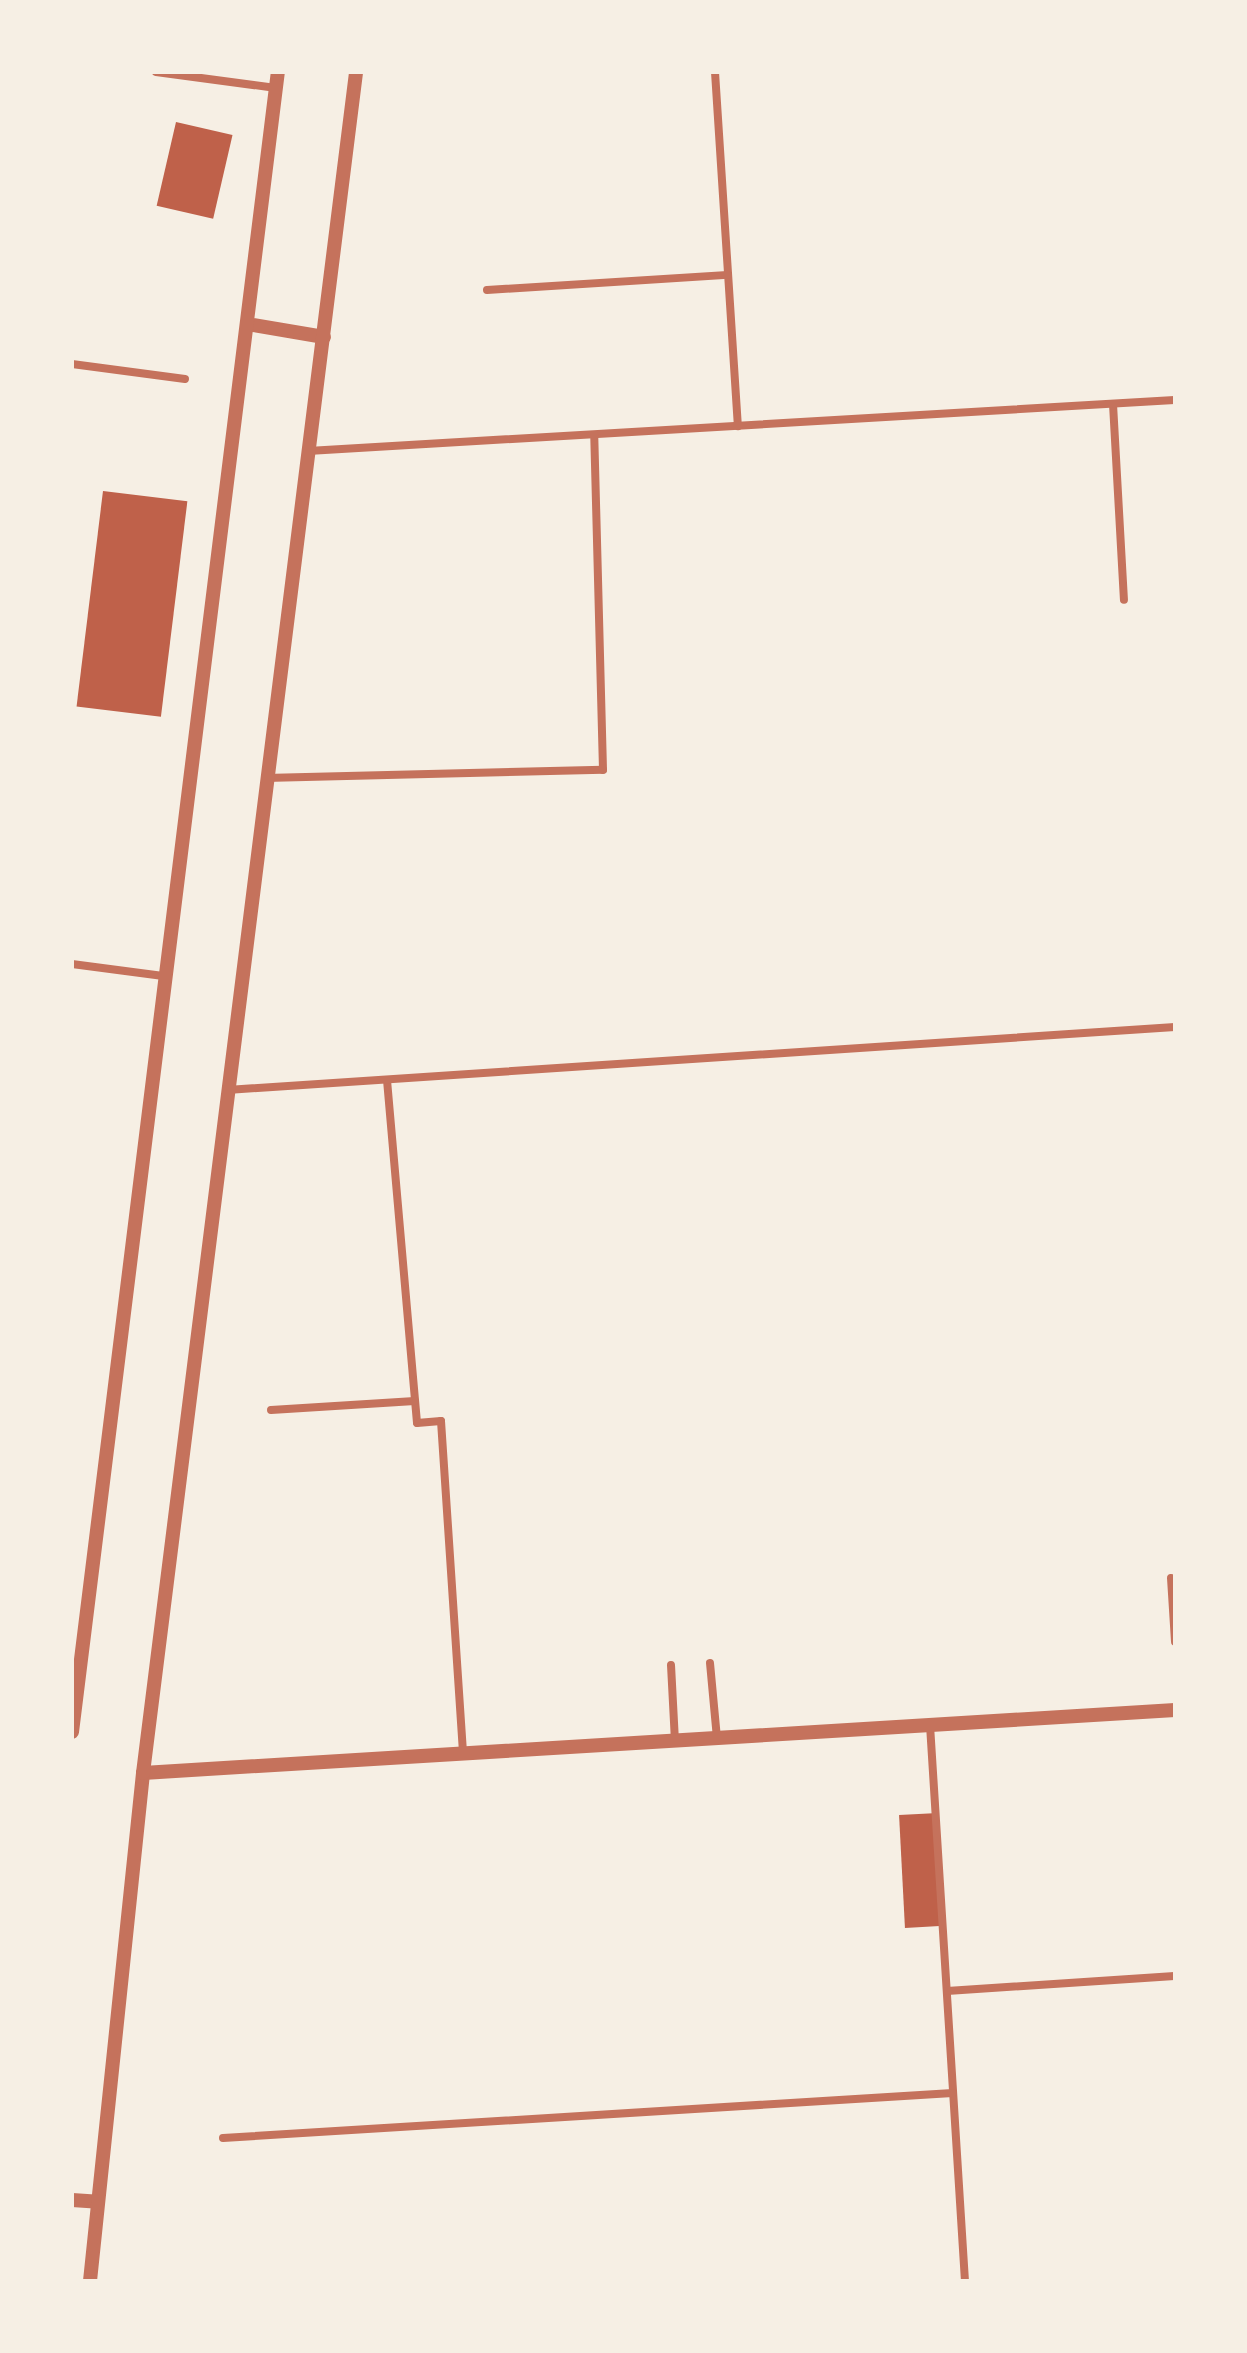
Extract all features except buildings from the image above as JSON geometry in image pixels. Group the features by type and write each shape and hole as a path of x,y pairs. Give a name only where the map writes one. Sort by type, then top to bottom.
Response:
{"street":[{"path":"156,72 276,88"},
{"path":"72,1732 163,976 278,72"},
{"path":"90,2281 143,1773 265,778 356,72"},
{"path":"715,72 738,426"},
{"path":"487,290 728,275"},
{"path":"247,324 324,337"},
{"path":"72,364 185,379"},
{"path":"308,451 1175,400"},
{"path":"1113,404 1124,600"},
{"path":"265,778 603,770 594,435"},
{"path":"72,964 163,976"},
{"path":"227,1090 1175,1027"},
{"path":"387,1080 417,1423 441,1421 463,1753"},
{"path":"271,1410 415,1401"},
{"path":"1171,1578 1175,1642"},
{"path":"710,1663 717,1738"},
{"path":"671,1665 675,1741"},
{"path":"143,1773 1175,1710"},
{"path":"930,1725 965,2281"},
{"path":"947,1991 1175,1976"},
{"path":"223,2138 953,2093"},
{"path":"72,2200 98,2202"}]}
